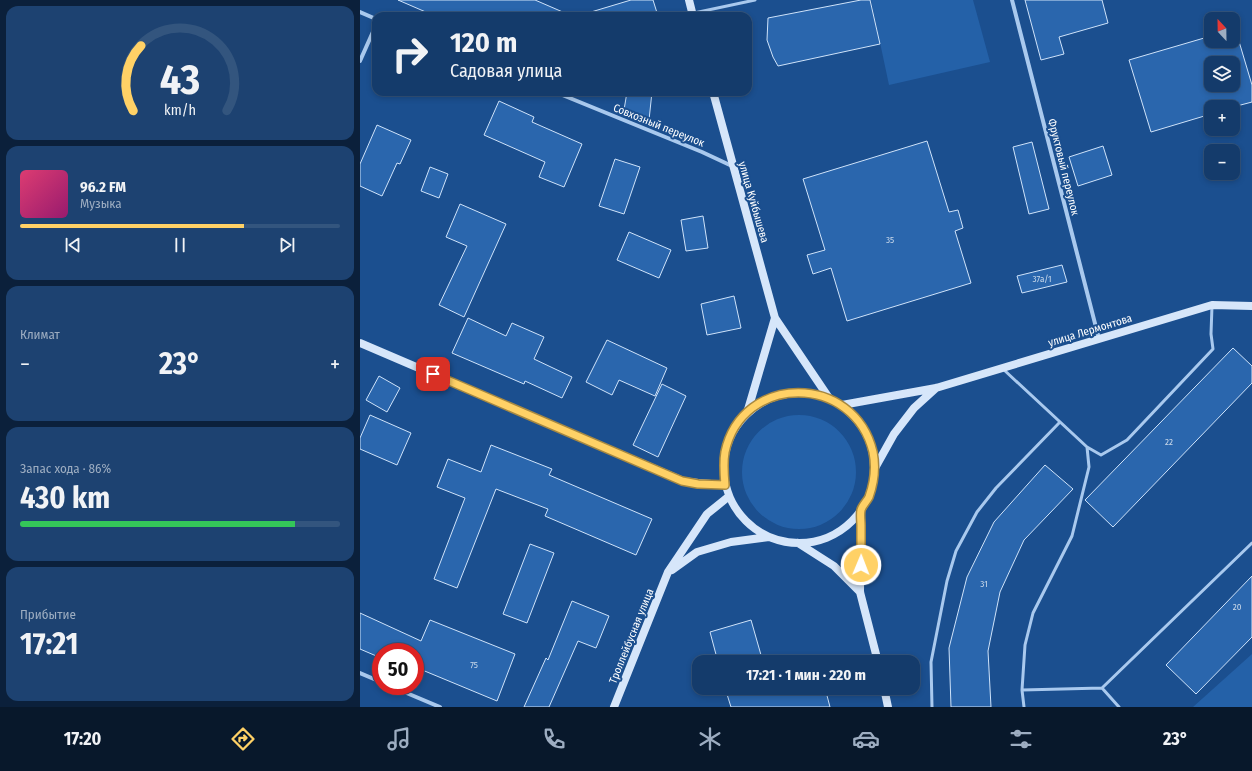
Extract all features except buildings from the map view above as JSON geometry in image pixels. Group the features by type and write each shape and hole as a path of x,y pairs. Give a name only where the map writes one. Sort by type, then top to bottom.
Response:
{"main road":[{"path":"689,0 691,12"},
{"name":"улица Куйбышева","path":"714,96 775,318"},
{"name":"улица Лермонтова","path":"842,405 936,388 1212,305 1252,306"},
{"path":"775,318 829,398"},
{"path":"747,413 775,318"},
{"path":"360,343 682,481 698,484 725,485"},
{"path":"875,468 894,434 910,413 936,388"},
{"path":"800,392 815,394 829,398 842,405 862,426 869,439 873,454 875,468 873,483 861,510 852,522 840,531 827,538 813,542 798,543 783,541 769,537 756,530 735,509 728,497 725,485 723,467 725,452 730,437 737,424 747,413 765,400 786,393 800,392"},
{"name":"Троллейбусная улица","path":"614,707 668,572 707,514 728,497"},
{"path":"861,510 860,592 876,655"},
{"path":"668,572 698,552 732,542 769,537"},
{"path":"798,543 834,566 860,592"},
{"path":"885,695 888,707"}],"street":[{"name":"Фруктовый переулок","path":"1012,0 1099,339"},
{"path":"360,12 372,17"},
{"path":"360,61 372,34"},
{"name":"Совхозный переулок","path":"565,96 733,166"},
{"path":"360,673 372,678"},
{"path":"411,695 440,707"}],"lane":[{"path":"705,12 755,0"},
{"path":"1002,368 1087,447 1101,455 1127,440 1213,349 1211,334 1212,305"},
{"path":"932,707 931,662 947,581 956,551 976,512 996,488 1060,422"},
{"path":"1024,707 1022,690 1025,645 1033,613 1072,536 1089,467 1087,447"},
{"path":"1022,690 1102,688 1252,543"},
{"path":"1102,688 1119,707"}],"shaded area":[{"path":"871,0 973,0 990,62 889,85"},
{"path":"799,415 821,419 840,431 852,450 856,472 852,494 840,513 821,525 799,529 777,525 758,513 746,494 742,472 746,450 758,431 777,419"},
{"path":"1252,654 1252,707 1193,707"}],"route":[{"path":"433,374 682,481 698,484 725,485 723,467 725,452 730,437 737,424 758,404 772,397 786,393 800,392 829,398 842,405 862,426 869,439 873,454 875,468 873,483 861,510 861,565"}]}
